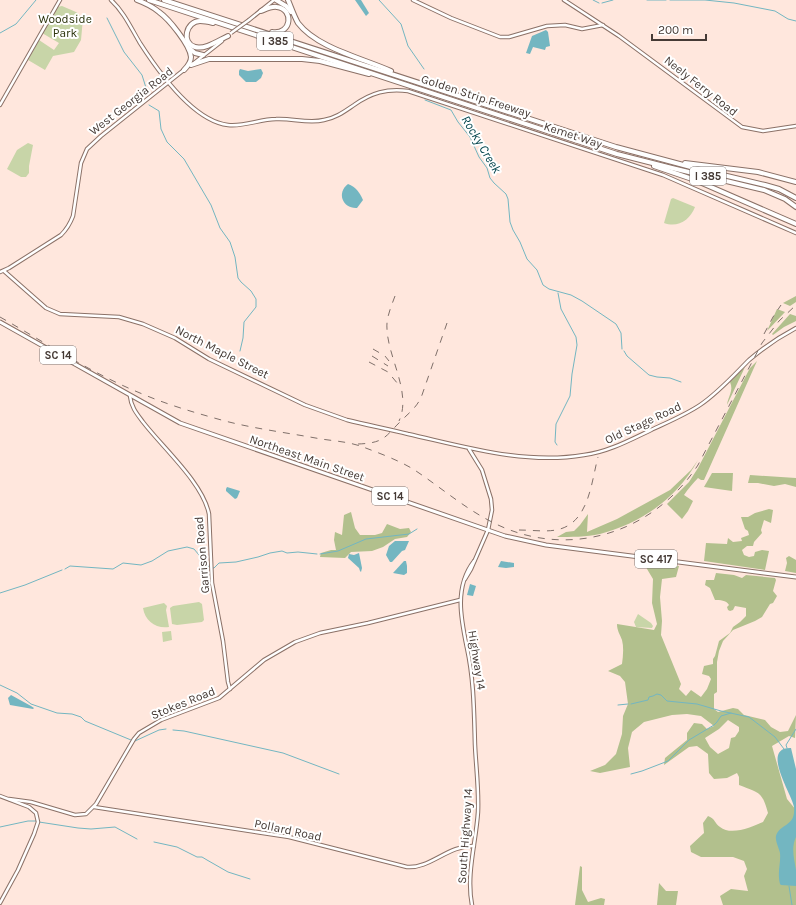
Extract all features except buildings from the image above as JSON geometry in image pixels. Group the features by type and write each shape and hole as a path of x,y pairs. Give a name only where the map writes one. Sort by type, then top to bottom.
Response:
{"highway":[{"path":"138,0 159,12 175,29 187,47 191,57 184,70"},
{"name":"Golden Strip Freeway","path":"149,0 618,154 764,190 785,199 796,206"},
{"name":"Golden Strip Freeway","path":"164,0 616,147 765,185 779,189 796,198"},
{"path":"275,0 286,6 294,15"},
{"path":"288,0 297,22 306,32 319,42 413,81"},
{"path":"261,11 273,7 280,7 286,12 289,20 285,29 281,32 276,33 263,31"},
{"path":"226,25 199,21 192,23 188,27 186,34 190,44 196,48 205,47 230,35"},
{"path":"187,47 195,53 203,56"},
{"path":"191,65 209,59 302,59 320,61 400,82"},
{"path":"618,154 695,180 796,224"},
{"path":"665,160 758,172 796,183"}],"main road":[{"name":"Northeast Main Street","path":"0,322 166,416 194,428 515,539 543,545 796,577"}],"street":[{"path":"0,105 60,0"},
{"name":"Kemet Way","path":"111,0 124,15 153,64 196,112 215,122 228,125 246,124 276,118 317,122 338,115 374,93 390,90 408,91 657,172 796,233"},
{"name":"West Georgia Road","path":"2,272 54,240 66,230 71,223 80,167 87,149 101,136 184,70 275,0"},
{"path":"413,0 451,18 500,37 509,37 547,26 565,26 579,29 603,25"},
{"name":"Neely Ferry Road","path":"564,0 651,59 742,127 763,130 796,126"},
{"name":"North Maple Street","path":"2,272 46,308 55,313 70,316 112,317 137,322 175,338 209,359 319,411 346,420 469,448"},
{"name":"Old Stage Road","path":"469,448 511,455 554,458 585,455 611,448 676,418 700,405 719,390 756,355 780,337 796,328"},
{"name":"Garrison Road","path":"130,396 132,406 150,431 186,472 206,504 209,514 212,583 230,689"},
{"name":"Highway 14","path":"469,448 482,470 492,510 488,530 474,561 465,575 460,600 461,616 472,672 475,743"},
{"name":"Stokes Road","path":"94,807 139,733 161,720 214,701 264,660 286,646 311,635 368,623 460,600"},
{"name":"South Highway 14","path":"472,905 470,882 478,807 475,743"},
{"path":"0,796 75,815 84,814 94,807"},
{"path":"0,903 16,874 37,826 38,818 36,813 25,802"},
{"name":"Pollard Road","path":"94,807 289,837 407,867 419,866 456,848 474,846"}],"green space":[{"name":"Woodside Park","path":"62,6 76,12 83,18 81,40 74,52 53,56 45,70 28,60 39,40 54,50 59,43 42,33 57,7"},
{"path":"28,143 33,145 29,173 26,177 21,177 7,169 17,150"},
{"path":"673,198 695,207 690,216 679,224 664,223 671,199"},
{"path":"796,296 796,302 790,306 783,303"},
{"path":"777,309 785,312 767,331"},
{"path":"790,314 796,316 796,321 773,335 772,334"},
{"path":"757,361 704,480 698,478 684,495 693,501 682,519 667,504 689,482 698,468 750,368"},
{"path":"745,367 727,405 731,391 730,382"},
{"path":"698,460 680,486 657,507 644,516 600,534 557,537 566,532 574,531 588,514 587,532 617,519 670,490 691,470"},
{"path":"712,473 733,473 732,491 704,487"},
{"path":"750,475 796,478 796,487 785,484 774,486 748,483"},
{"path":"769,509 773,510 771,523 764,520 761,530 762,533 754,542 753,546 747,546 742,550 744,555 749,557 754,556 755,552 762,550 769,551 765,570 704,561 706,543 727,544 728,538 733,542 742,541 741,538 749,535 748,531 745,529 741,517 748,517 755,513"},
{"path":"351,512 355,528 360,535 375,535 382,533 387,524 400,529 409,528 411,532 407,537 395,539 383,547 372,551 351,552 345,558 320,557 321,553 336,550 334,540 335,532 342,535 344,515"},
{"path":"789,556 796,560 796,573 785,571 787,563 786,558"},
{"path":"646,564 679,566 676,577 662,579 660,597 662,621 661,635 681,684 679,689 686,696 691,690 701,697 707,689 711,679 709,676 702,674 704,666 713,664 713,659 719,641 730,633 733,627 746,616 746,608 735,606 733,610 730,611 727,607 729,605 726,602 715,600 710,588 705,585 706,580 714,580 716,573 734,575 742,578 746,575 775,578 776,580 773,591 777,596 762,617 733,630 723,641 717,662 717,692 714,694 714,709 718,712 733,708 738,709 744,715 765,720 771,727 780,732 788,731 796,715 795,738 789,736 772,746 787,799 796,810 796,905 723,905 720,896 731,889 748,891 744,876 747,869 744,861 733,857 701,857 691,852 690,846 704,833 703,823 708,816 712,818 718,826 725,830 736,831 763,822 768,813 764,800 759,794 739,785 739,777 737,773 727,778 714,779 709,773 708,754 697,746 689,747 664,765 665,758 687,740 687,733 694,723 702,724 707,729 714,726 701,716 687,714 672,715 644,722 632,732 628,748 630,767 600,773 590,771 605,765 616,754 622,734 623,716 628,704 625,682 620,676 608,671 622,664 623,643 617,624 654,630 657,624 652,603 653,579 647,569","holes":["728,720 739,727 739,731 735,737 731,738 729,748 718,754 710,747 705,738 719,729"]},
{"path":"199,602 202,604 204,620 202,622 177,625 172,624 170,608 173,606"},
{"path":"164,603 167,606 166,610 169,627 160,627 152,623 144,613 143,608"},
{"path":"638,614 651,623 653,626 652,628 636,627 634,622"},
{"path":"171,631 172,640 163,642 162,632"},
{"path":"580,866 582,867 582,890 588,902 601,898 605,899 604,905 575,905"},
{"path":"659,883 666,891 678,891 676,905 657,905"}],"water":[{"path":"355,0 361,0 369,13 366,16"},
{"path":"546,30 548,32 550,46 546,47 545,50 533,47 530,54 526,53 532,36"},
{"path":"240,69 248,71 261,69 263,73 261,78 256,82 246,82 239,75"},
{"path":"348,184 357,190 363,200 357,208 348,206 343,200 342,192"},
{"path":"227,487 240,491 237,498 235,499 226,491"},
{"path":"395,541 409,541 405,550 402,551 392,562 390,562 386,555 389,546"},
{"path":"359,553 362,568 361,572 359,568 348,558 349,554 354,555"},
{"path":"404,561 406,561 407,573 404,575 393,573"},
{"path":"501,561 514,563 514,567 498,567"},
{"path":"470,584 476,586 473,596 467,595"},
{"path":"11,695 34,708 10,705 8,698"},
{"path":"791,748 796,769 796,837 793,849 796,870 796,886 780,884 780,853 776,838 778,832 793,818 794,813 794,807 778,763 778,755 782,750"}],"waterway":[{"path":"0,33 16,24 36,0"},
{"name":"Rocky Creek","path":"379,0 401,24 408,46 424,69"},
{"path":"593,0 599,3"},
{"path":"602,3 613,0"},
{"path":"647,0 666,0"},
{"path":"670,0 705,0 734,3 775,11 788,19 796,21"},
{"path":"107,18 124,52 142,75 147,91"},
{"name":"Rocky Creek","path":"425,100 451,110 470,137 479,157 487,168 490,178 506,194 508,199 510,222 513,230 527,259 537,270 543,285 549,289 571,295 616,324 621,333 622,349"},
{"path":"149,105 159,111 161,129 167,142 184,159 211,205 220,228 230,242 235,257 238,278 251,291 256,299 256,307 244,322 240,351"},
{"path":"557,445 555,442 556,424 570,396 577,345 576,337 561,309 558,293"},
{"name":"Rocky Creek","path":"624,351 627,356 649,375 670,378 681,382"},
{"path":"320,554 338,551 366,539 409,534 417,529"},
{"path":"65,569 70,566 113,569 123,563 141,565 152,561 168,551 187,547 194,549 209,567"},
{"path":"212,568 219,563 236,562 282,551 287,553 298,552 317,554"},
{"path":"0,593 62,570"},
{"path":"0,685 17,693 31,704 57,713 72,714 81,717 85,721 131,740"},
{"path":"631,704 648,700 649,697 657,694 661,695 667,701 697,704 749,717 775,737 784,749"},
{"path":"618,705 628,704"},
{"path":"631,774 668,761 689,740 714,725 721,716 731,713"},
{"path":"135,741 159,730 166,729"},
{"path":"787,748 786,745 796,729"},
{"path":"173,730 184,731 283,753 339,774"},
{"path":"0,827 28,821 36,821"},
{"path":"39,822 91,829 115,827 137,839"},
{"path":"154,842 177,847 197,857 202,857 228,872 250,879"},
{"path":"789,886 792,905"}],"railway":[{"path":"395,296 390,308 387,329 388,340 403,399 399,421"},
{"path":"764,334 781,305"},
{"path":"0,317 86,367 122,385 151,397 193,412 237,424 358,445 413,469 461,503 490,521 519,533 548,539 577,539 605,534 632,524 657,509 679,489 698,465 762,343 779,321 796,305"},
{"path":"358,444 374,442 384,438 416,406 422,395 447,323"},
{"path":"373,349 385,356 389,361"},
{"path":"372,356 388,366"},
{"path":"369,362 388,372 398,384"},
{"path":"519,530 556,530 567,526 576,520 587,501 598,457"}]}
